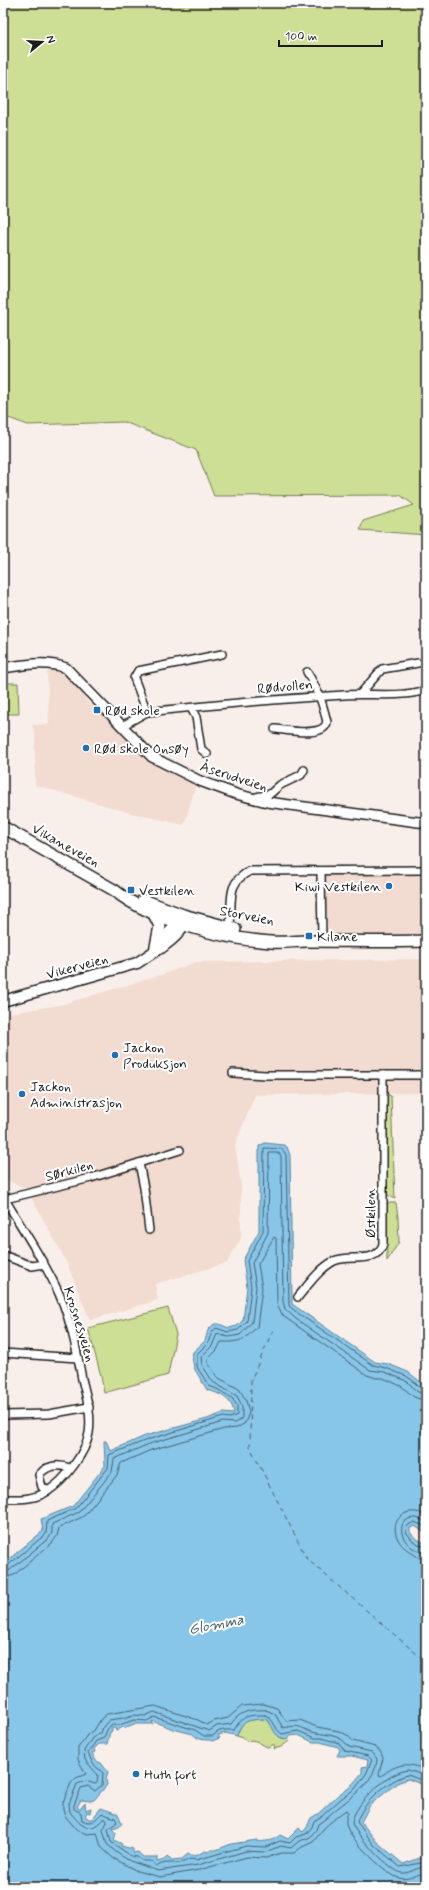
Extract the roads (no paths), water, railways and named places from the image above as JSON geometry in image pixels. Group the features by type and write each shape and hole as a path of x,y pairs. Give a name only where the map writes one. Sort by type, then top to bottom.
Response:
{"main road":[{"name":"Vikaneveien","path":"3,827 114,890 181,920"},
{"name":"Vikaneveien","path":"114,890 122,896 153,912 181,920"},
{"path":"153,912 160,926 154,951"},
{"name":"Storveien","path":"181,920 230,928 266,936 306,941 426,941"},
{"name":"Vikerveien","path":"3,1001 131,965 143,960 154,951 181,920"}],"street":[{"path":"147,712 134,678 138,671 222,654"},
{"path":"362,694 382,669 418,663"},
{"name":"Åserudveien","path":"3,668 29,664 54,664 66,668 145,750 160,762 200,781 236,794 284,804 426,823"},
{"path":"275,729 314,732 325,728 327,722 320,696 307,672"},
{"name":"Rødvollen","path":"122,726 147,712 320,696 416,693 426,690"},
{"path":"191,708 196,717 201,749 207,754"},
{"path":"252,798 272,793 280,785 301,775 304,770"},
{"path":"230,925 234,884 238,878 244,874 259,870 426,870"},
{"path":"322,871 322,942"},
{"path":"233,1073 266,1075 426,1075"},
{"name":"Østkilen","path":"298,1297 321,1270 335,1260 374,1256 382,1249 383,1075"},
{"name":"Sørkilen","path":"4,1198 66,1185 180,1150"},
{"path":"139,1163 144,1188 149,1230"},
{"name":"Krosnesveien","path":"3,1499 28,1499 36,1497 48,1491 63,1479 85,1446 89,1434 90,1423 78,1358 63,1304 44,1264 4,1198"},
{"path":"3,1255 32,1266 44,1264"},
{"path":"3,1353 78,1358"},
{"path":"3,1415 49,1414 88,1407"},
{"path":"48,1491 42,1487 40,1482 39,1475 42,1471 55,1466 70,1468"}],"water":[{"name":"Glomma","path":"265,1143 284,1145 287,1147 290,1155 292,1304 375,1362 388,1364 408,1372 426,1386 426,1534 415,1526 410,1528 410,1532 415,1538 426,1544 426,1786 408,1779 397,1783 370,1805 361,1822 377,1842 403,1864 423,1857 426,1859 426,1887 3,1887 3,1564 43,1531 41,1519 73,1506 105,1466 104,1441 106,1441 111,1451 145,1436 207,1419 223,1413 234,1414 231,1404 225,1398 207,1390 194,1368 192,1356 193,1352 205,1341 208,1330 214,1324 219,1324 229,1328 237,1326 243,1320 247,1287 243,1260 259,1231 259,1146","holes":["259,1719 268,1720 275,1733 284,1739 288,1739 290,1736 298,1735 313,1742 320,1742 338,1747 340,1750 337,1756 352,1756 368,1760 367,1766 362,1767 362,1773 349,1788 339,1794 319,1813 311,1818 307,1828 304,1831 302,1832 299,1828 288,1839 280,1835 270,1840 257,1842 257,1840 231,1844 216,1850 208,1852 205,1851 195,1856 188,1854 182,1859 171,1860 167,1857 164,1860 157,1862 157,1857 143,1857 138,1852 133,1853 133,1849 121,1846 122,1844 114,1840 116,1833 112,1829 119,1827 122,1823 118,1814 101,1808 92,1819 89,1819 85,1816 87,1812 90,1813 91,1808 86,1810 85,1803 80,1809 77,1807 81,1800 94,1800 107,1785 106,1779 108,1772 101,1763 96,1761 92,1753 95,1752 94,1749 99,1744 107,1744 112,1728 115,1728 116,1731 134,1724 153,1724 152,1721 173,1729 193,1734 199,1739 212,1741 220,1738 218,1735 226,1733 237,1736 241,1727 246,1722"]}],"place":[{"name":"Rød skole","path":"97,710"},
{"name":"Rød skole Onsøy","path":"86,748"},
{"name":"Kiwi Vestkilen","path":"389,886"},
{"name":"Vestkilen","path":"131,890"},
{"name":"Kilane","path":"309,936"},
{"name":"Jackon Produksjon","path":"115,1055"},
{"name":"Jackon Administrasjon","path":"22,1094"},
{"name":"Huth fort","path":"136,1774"}]}
